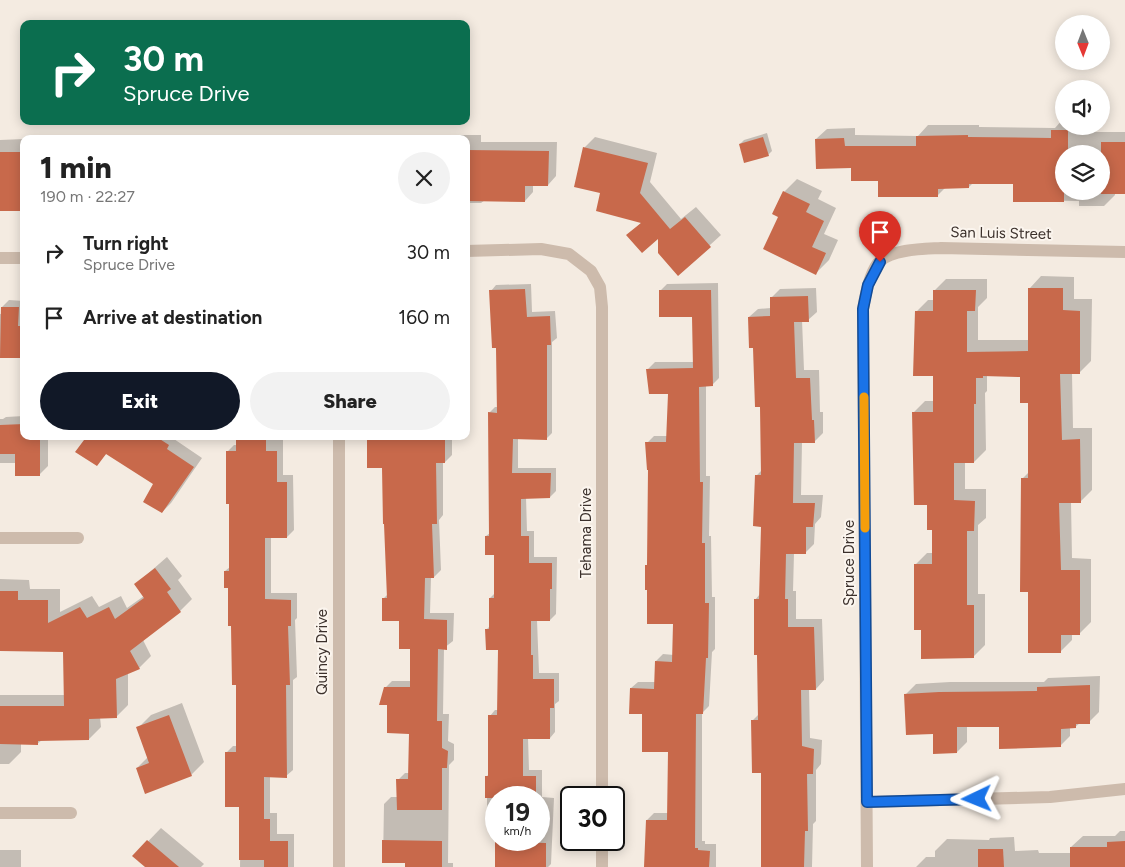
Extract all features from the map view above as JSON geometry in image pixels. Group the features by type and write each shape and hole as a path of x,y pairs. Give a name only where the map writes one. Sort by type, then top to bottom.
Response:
{"street":[{"name":"San Luis Street","path":"880,262 895,254 914,250 941,248 1125,252"},
{"name":"Tehama Drive","path":"470,251 541,249 569,254 591,271 600,287 602,307 602,786"},
{"path":"0,258 20,258"},
{"name":"Spruce Drive","path":"867,867 863,309 868,285 880,262"},
{"name":"Quincy Drive","path":"338,440 339,867"},
{"path":"0,538 78,538"},
{"path":"867,802 1050,797 1125,789"},
{"path":"0,813 71,813"},
{"path":"602,851 602,867"}],"building":[{"path":"1051,130 1055,130 1055,135 1068,135 1068,145 1055,145 1055,200 1064,200 1064,202 1013,202 1013,184 969,184 969,188 938,189 938,197 878,197 878,181 851,181 851,168 816,169 815,139 844,138 845,146 916,146 916,136 968,135 968,137 1051,138"},
{"path":"763,137 769,156 744,163 739,144"},
{"path":"1101,142 1125,142 1125,194 1110,194 1110,145 1101,145"},
{"path":"583,147 648,163 640,193 670,229 685,217 711,247 678,276 658,253 658,239 642,253 626,235 641,223 596,211 600,193 574,187"},
{"path":"470,150 549,151 548,186 525,186 525,202 470,201"},
{"path":"0,152 20,152 20,211 0,211"},
{"path":"783,191 810,204 806,212 824,221 812,247 826,253 816,275 763,249 778,217 772,214"},
{"path":"1028,288 1063,288 1063,310 1080,311 1080,374 1060,374 1062,440 1080,439 1081,503 1059,503 1061,570 1080,570 1080,635 1061,635 1061,653 1028,653 1028,592 1020,592 1021,478 1028,478 1028,403 1020,403 1020,377 983,376 983,378 976,378 974,463 954,463 954,500 975,501 974,531 967,531 967,605 974,605 974,658 921,659 921,630 914,630 914,564 932,564 932,530 927,530 927,505 914,505 912,412 933,412 933,376 913,376 915,311 933,311 933,290 976,290 975,311 967,311 967,352 1028,351"},
{"path":"525,289 527,317 550,316 551,345 547,345 547,440 513,439 512,473 551,473 550,498 521,499 521,536 529,536 529,563 552,563 550,621 531,621 533,679 554,679 554,708 550,708 550,739 523,739 523,776 536,776 536,786 485,786 485,776 488,776 488,715 497,715 498,650 486,650 485,629 489,629 489,598 494,598 494,555 485,555 485,536 489,536 488,412 497,413 496,348 492,348 489,290"},
{"path":"659,290 711,290 713,386 699,387 700,482 703,482 702,543 705,543 705,603 709,603 708,658 706,658 703,714 696,714 695,848 710,851 709,867 644,867 646,820 667,820 668,752 642,752 642,714 629,714 630,688 654,689 655,661 672,662 673,624 647,624 645,565 647,565 648,470 645,442 666,442 668,394 649,394 646,369 693,368 692,317 659,317"},
{"path":"808,296 809,322 794,322 796,378 810,378 815,443 794,443 793,503 815,503 813,527 806,527 806,554 786,554 785,599 788,599 788,627 814,627 816,690 801,690 802,746 814,749 813,774 807,774 808,831 805,831 804,867 761,867 761,773 752,773 751,720 758,720 757,655 754,655 754,599 759,599 761,527 753,526 755,475 761,475 760,407 755,407 753,348 749,348 748,317 770,316 770,297"},
{"path":"1,307 19,307 20,358 0,358"},
{"path":"20,424 20,440 40,440 40,476 15,476 15,454 0,454 0,425"},
{"path":"84,440 161,440 169,445 167,449 194,467 162,513 143,502 153,484 106,454 97,466 75,452"},
{"path":"236,440 266,440 266,451 277,451 277,482 287,482 287,538 265,538 265,599 291,600 291,626 288,626 290,685 286,685 287,778 264,777 264,819 270,819 270,841 288,841 288,867 264,867 264,860 239,860 239,807 225,807 225,752 236,752 236,685 232,685 231,626 228,626 228,588 224,588 224,571 229,571 229,504 226,504 226,451 236,451"},
{"path":"367,440 445,440 445,463 436,463 437,524 432,524 434,578 425,578 424,619 447,620 447,650 438,649 437,721 442,721 442,748 448,751 447,768 442,768 442,810 397,810 396,779 408,779 409,734 387,733 387,705 379,705 384,687 410,687 410,649 399,649 399,621 382,621 382,598 387,598 382,468 367,468"},
{"path":"155,568 171,589 167,592 181,612 130,651 140,669 116,679 117,718 89,719 89,740 38,741 38,745 0,744 0,706 64,706 63,652 0,651 0,591 18,591 18,600 48,600 48,623 80,607 87,618 109,607 115,619 144,598 134,584"},
{"path":"1090,685 1090,724 1076,724 1076,728 1061,729 1061,747 999,749 999,727 957,727 957,753 933,754 933,734 906,735 904,694 1037,691 1037,687"},
{"path":"169,715 192,776 145,794 136,768 149,763 136,727"},
{"path":"147,840 179,867 145,867 132,856"},
{"path":"382,840 442,841 442,867 405,867 405,863 382,863"},
{"path":"1125,841 1125,867 1070,867 1070,847 1107,847 1107,842"},
{"path":"978,849 1003,849 1004,867 978,867"},
{"path":"495,851 546,851 546,867 495,867"}],"slow traffic":[{"path":"864,397 865,528"}],"route":[{"path":"880,262 868,285 863,309 867,802 977,799"}]}
